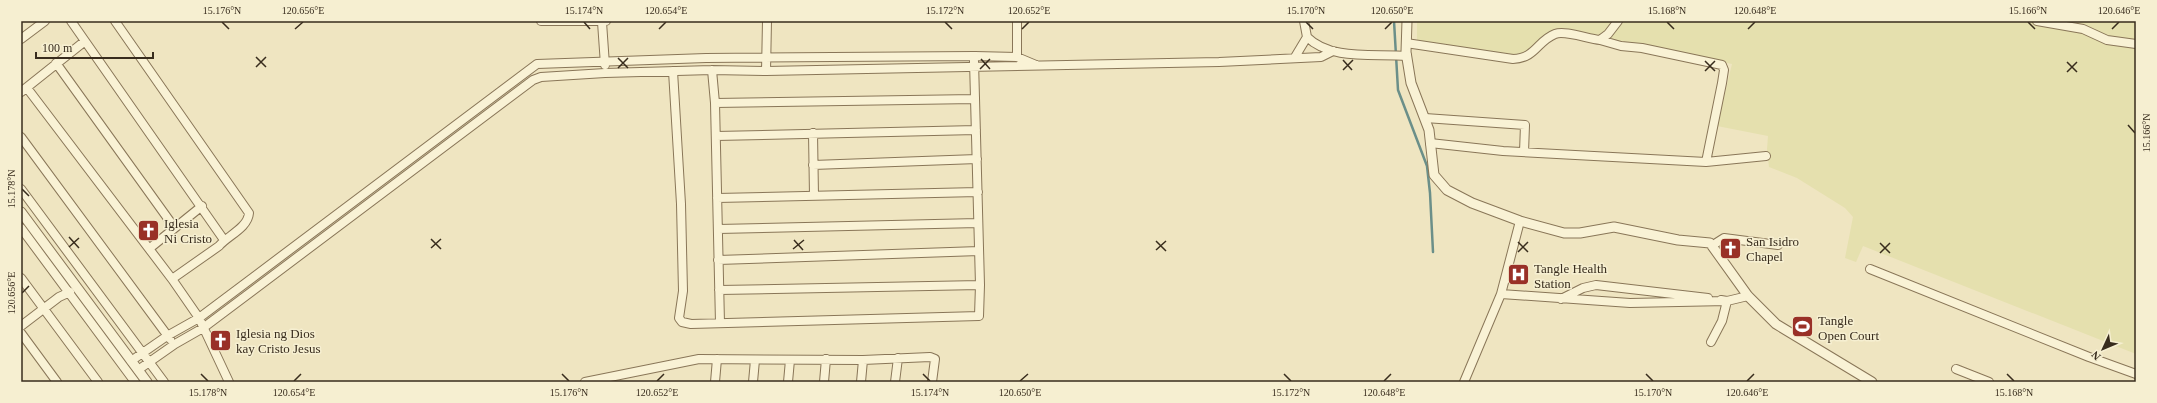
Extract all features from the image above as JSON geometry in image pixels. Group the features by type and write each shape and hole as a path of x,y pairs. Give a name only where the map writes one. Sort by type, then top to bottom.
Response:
{"street":[{"path":"21,39 45,21"},
{"path":"71,21 202,206 224,240"},
{"path":"115,21 247,208 249,213 247,220 219,246 172,279"},
{"path":"541,21 604,21 605,73"},
{"path":"766,71 765,57 767,21"},
{"path":"1017,21 1017,57"},
{"path":"1295,57 1306,37 1304,21"},
{"path":"1399,55 1406,43 1407,21"},
{"path":"1600,40 1608,34 1618,21"},
{"path":"2037,21 2083,29 2108,40 2136,44"},
{"path":"1406,43 1513,58 1523,58 1530,55 1555,34 1562,32 1613,44 1642,48 1722,65 1724,70 1722,83 1706,162"},
{"path":"1306,37 1323,49 1333,51 1399,55"},
{"path":"86,41 56,63 24,90 150,248 172,279 199,318 229,382"},
{"path":"138,370 175,344 203,328 451,144 533,80 551,76 673,71 766,71 1219,62 1295,57 1321,57 1333,51"},
{"path":"1399,55 1425,118 1434,175 1441,185 1447,190 1472,203 1520,221 1564,233 1580,233 1614,227 1713,245 1724,238 1778,245"},
{"path":"673,71 681,204 683,291 679,318 682,322 691,324 979,316 980,285 974,66 975,56"},
{"path":"131,360 167,336 199,318 537,64 765,57 975,56 1017,57 1038,66"},
{"path":"56,63 174,227"},
{"path":"712,70 715,103 720,323"},
{"path":"715,103 975,99"},
{"path":"1425,118 1525,125 1524,152"},
{"path":"716,136 976,130"},
{"path":"813,133 814,196"},
{"path":"444,135 451,144"},
{"path":"21,137 167,336 175,344"},
{"path":"1430,143 1524,152 1706,162 1766,156"},
{"path":"813,165 977,159"},
{"path":"21,189 164,382"},
{"path":"717,198 978,192"},
{"path":"150,248 174,227 202,206"},
{"path":"21,212 147,382"},
{"path":"1464,382 1501,294 1520,221"},
{"path":"718,229 978,223"},
{"path":"21,228 70,292 135,382"},
{"path":"1713,245 1730,273 1748,296 1776,324 1830,359 1872,382"},
{"path":"718,260 979,251"},
{"path":"1870,269 2089,357 2136,374"},
{"path":"21,278 98,382"},
{"path":"719,290 980,285"},
{"path":"1560,299 1583,288 1596,285 1693,295 1727,301"},
{"path":"21,326 70,292"},
{"path":"1501,294 1630,303 1727,301 1748,296"},
{"path":"1711,342 1722,321 1727,301"},
{"path":"21,333 57,382"},
{"path":"585,382 699,358 755,360 863,360 930,357 935,359 932,382"},
{"path":"895,382 898,358"},
{"path":"715,382 717,359"},
{"path":"824,382 826,359"},
{"path":"753,382 755,360"},
{"path":"788,382 790,360"},
{"path":"860,382 863,360"},
{"path":"1956,369 1989,382"}],"shaded area":[{"path":"1417,21 2136,21 2136,354 1863,246 1856,262 1845,258 1853,217 1845,208 1797,178 1769,167 1767,149 1768,136 1717,126 1732,64 1560,30 1523,54 1510,54 1417,41"}],"waterway":[{"path":"1394,21 1398,90 1427,166 1433,252"}],"place":[{"name":"Iglesia Ni Cristo","path":"148,230"},
{"name":"San Isidro Chapel","path":"1731,248"},
{"name":"Tangle Health Station","path":"1518,275"},
{"name":"Tangle Open Court","path":"1803,327"},
{"name":"Iglesia ng Dios kay Cristo Jesus","path":"221,340"}]}
